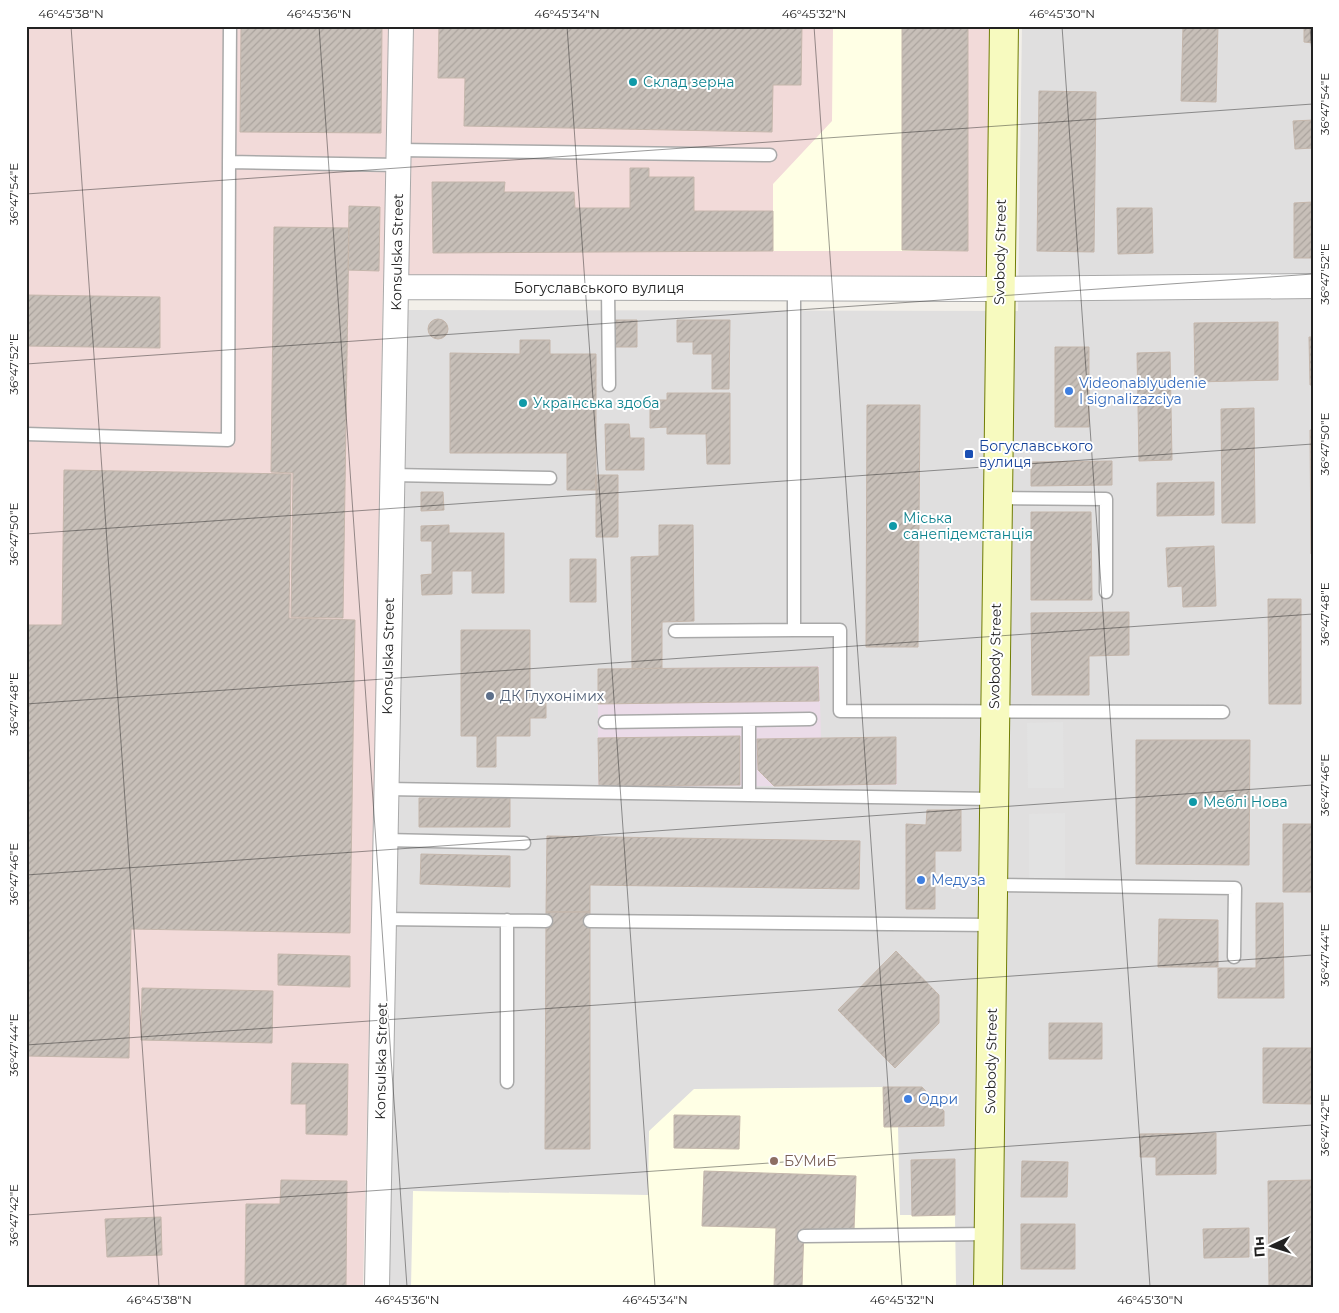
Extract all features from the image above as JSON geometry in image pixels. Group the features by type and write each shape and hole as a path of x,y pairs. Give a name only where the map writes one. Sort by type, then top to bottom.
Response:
{"main road":[{"name":"Svobody Street","path":"988,1287 1004,26"}],"street":[{"name":"Konsulska Street","path":"377,1287 401,26"},
{"name":"Богуславського вулиця","path":"396,287 1000,289 1313,286"}],"lane":[{"path":"26,434 228,440 230,26"},
{"path":"228,162 399,158 770,155"},
{"path":"608,288 609,385"},
{"path":"794,288 794,630"},
{"path":"392,475 550,478"},
{"path":"997,498 1106,499 1106,592"},
{"path":"675,631 840,630 840,711 1223,712"},
{"path":"605,722 810,719"},
{"path":"749,720 749,795"},
{"path":"386,789 994,799"},
{"path":"385,840 524,842"},
{"path":"992,885 1235,888 1234,957"},
{"path":"383,919 546,921"},
{"path":"507,920 507,1082"},
{"path":"590,921 992,925"},
{"path":"804,1236 988,1234"}],"shaded area":[{"path":"26,26 992,26 991,280 383,280 375,776 363,1287 26,1287"},
{"path":"833,26 968,26 968,251 773,251 773,184 832,121"},
{"path":"1022,26 1313,26 1313,1287 384,1287 408,310 1018,311"},
{"path":"819,666 821,738 896,737 897,785 598,787 598,669"},
{"path":"1063,722 1064,788 1028,788 1027,723"},
{"path":"1065,813 1065,879 1029,879 1029,814"},
{"name":"БУМиБ","path":"883,1087 884,1126 898,1126 900,1215 955,1215 956,1287 411,1287 413,1191 648,1195 649,1131 694,1089"}],"building":[{"path":"241,26 382,26 381,133 240,132"},
{"name":"Склад зерна","path":"439,26 802,26 801,85 773,85 772,132 464,126 465,78 438,78"},
{"path":"902,26 968,26 968,251 902,250"},
{"path":"1183,26 1218,26 1216,102 1181,101"},
{"path":"1304,26 1313,26 1313,43 1304,42"},
{"path":"1039,91 1096,92 1094,252 1037,251"},
{"path":"1313,120 1313,148 1295,149 1293,121"},
{"path":"630,168 649,168 649,177 694,177 694,211 773,211 773,251 433,253 432,182 505,182 504,192 574,192 575,208 630,208"},
{"path":"1313,202 1313,258 1294,258 1294,203"},
{"path":"349,206 380,207 379,271 348,270"},
{"path":"1117,208 1152,208 1153,253 1118,254"},
{"path":"274,227 349,228 343,618 291,617 293,473 271,472"},
{"path":"26,295 160,297 160,348 26,346"},
{"path":"438,319 445,322 448,329 445,336 438,339 431,336 428,329 431,322"},
{"path":"615,320 637,320 637,347 615,347"},
{"path":"677,320 730,320 729,389 712,389 712,354 693,354 693,342 677,342"},
{"path":"1278,322 1278,380 1195,382 1194,323"},
{"path":"1309,337 1313,337 1313,385 1310,385"},
{"name":"Українська здоба","path":"520,340 550,340 550,354 596,354 596,490 567,490 567,453 450,453 450,353 520,354"},
{"path":"1055,347 1089,347 1089,427 1055,427"},
{"path":"1170,352 1172,460 1139,461 1137,353"},
{"path":"667,393 730,393 730,464 707,464 706,434 667,434 667,427 650,428 650,400 667,400"},
{"name":"Міська санепідемстанція","path":"867,405 920,405 918,647 866,647"},
{"path":"1254,408 1255,523 1222,523 1221,409"},
{"path":"605,424 629,424 630,438 644,438 644,470 606,470"},
{"path":"1310,430 1313,430 1313,554 1311,554"},
{"path":"1112,461 1112,485 1031,486 1031,462"},
{"path":"64,470 291,474 289,618 355,620 350,933 131,929 129,1058 26,1056 26,625 62,625"},
{"path":"596,475 618,475 618,537 596,537"},
{"path":"1214,482 1214,515 1157,516 1157,483"},
{"path":"421,492 443,492 444,510 421,511"},
{"path":"1031,512 1091,512 1092,600 1031,600"},
{"path":"449,525 449,533 504,533 504,593 472,593 472,571 452,571 452,594 422,595 421,575 432,574 432,541 421,541 421,526"},
{"path":"659,525 693,525 694,621 662,622 662,668 632,669 631,557 659,556"},
{"path":"1214,546 1216,606 1183,607 1182,586 1168,587 1166,548"},
{"path":"570,559 596,559 596,602 570,602"},
{"path":"1268,599 1301,599 1301,704 1269,704"},
{"path":"1129,612 1129,655 1089,656 1089,695 1032,695 1031,613"},
{"path":"461,630 530,630 530,697 546,698 546,718 530,718 530,736 496,736 496,767 477,767 477,736 461,736"},
{"path":"818,667 819,701 598,704 598,669"},
{"path":"740,736 740,785 599,786 598,738"},
{"path":"896,737 896,784 774,786 758,770 757,739"},
{"name":"Меблі Нова","path":"1136,740 1250,740 1249,865 1136,864"},
{"path":"419,798 510,798 510,827 419,827"},
{"name":"Медуза","path":"927,810 961,810 961,851 935,851 935,909 906,909 906,824 926,825"},
{"path":"1283,824 1313,824 1313,892 1283,892"},
{"path":"547,836 860,841 859,889 590,885 590,912 546,912"},
{"path":"421,854 510,856 510,887 420,884"},
{"path":"1256,903 1283,903 1284,998 1218,998 1218,968 1256,968"},
{"path":"546,912 590,912 590,1149 545,1149"},
{"path":"1159,919 1218,920 1218,967 1158,967"},
{"path":"896,951 939,995 939,1023 895,1068 838,1010"},
{"path":"278,954 350,956 350,987 278,985"},
{"path":"142,988 273,991 272,1043 141,1040"},
{"path":"1049,1023 1102,1023 1102,1059 1049,1059"},
{"path":"1263,1048 1313,1048 1313,1104 1263,1103"},
{"path":"292,1063 348,1064 347,1135 306,1134 306,1104 291,1104"},
{"name":"Одри","path":"883,1087 922,1087 944,1111 944,1126 884,1127"},
{"path":"674,1115 740,1116 739,1149 674,1148"},
{"path":"1216,1133 1216,1174 1156,1175 1156,1157 1140,1157 1140,1134"},
{"path":"955,1159 955,1215 912,1216 911,1160"},
{"path":"1022,1161 1068,1162 1067,1197 1021,1197"},
{"name":"БУМиБ","path":"704,1171 856,1176 854,1230 804,1229 802,1287 774,1287 776,1228 702,1226"},
{"path":"281,1180 347,1181 346,1287 245,1287 246,1204 280,1204"},
{"path":"1313,1180 1313,1287 1269,1287 1268,1181"},
{"path":"161,1217 162,1255 107,1257 105,1219"},
{"path":"1021,1224 1075,1224 1075,1269 1021,1269"},
{"path":"1249,1228 1249,1257 1204,1258 1203,1229"}],"place":[{"name":"Склад зерна","path":"633,82"},
{"name":"Videonablyudenie I signalizazciya","path":"1069,391"},
{"name":"Українська здоба","path":"523,403"},
{"name":"Богуславського вулиця","path":"969,454"},
{"name":"Міська санепідемстанція","path":"893,526"},
{"name":"ДК Глухонімих","path":"490,696"},
{"name":"Меблі Нова","path":"1193,802"},
{"name":"Медуза","path":"921,880"},
{"name":"Одри","path":"908,1099"},
{"name":"БУМиБ","path":"774,1161"}]}
